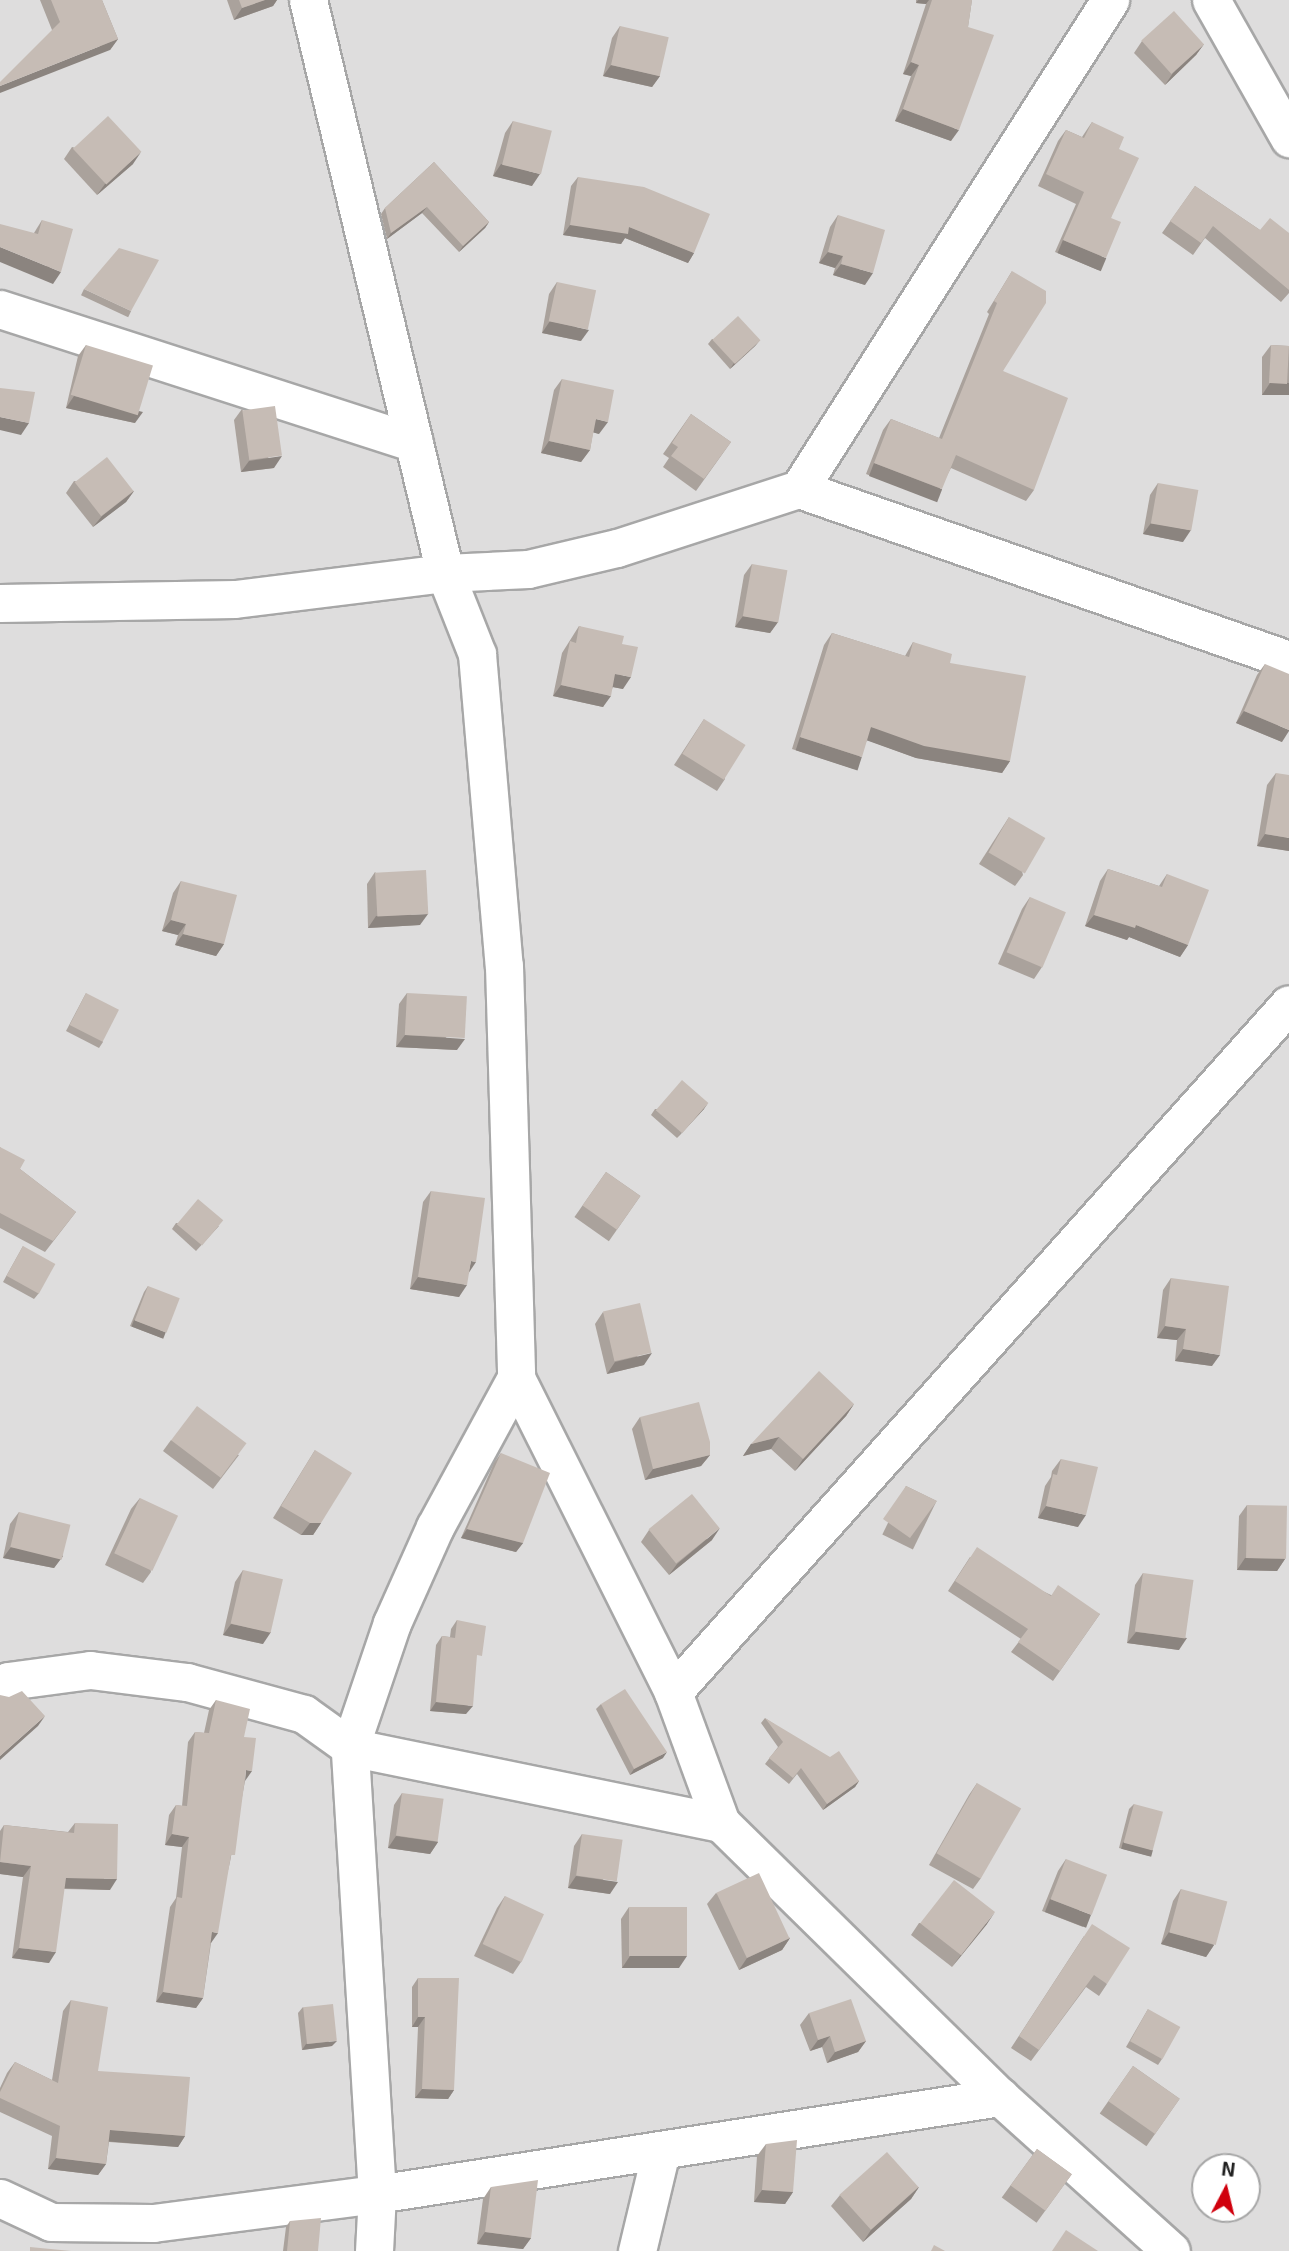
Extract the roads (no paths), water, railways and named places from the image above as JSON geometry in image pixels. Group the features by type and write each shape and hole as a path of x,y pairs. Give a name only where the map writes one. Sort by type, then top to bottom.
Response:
{"street":[{"path":"309,0 445,573 477,653 504,967 516,1378 673,1692 721,1824 1000,2097 1158,2246"},
{"path":"799,489 1110,0"},
{"path":"1211,0 1289,138"},
{"path":"0,309 414,443"},
{"path":"0,603 235,598 445,573 528,569 617,548 799,489 1289,660"},
{"path":"673,1692 1289,1004"},
{"path":"374,2251 377,2194 350,1747 392,1623 435,1527 516,1378"},
{"path":"0,1686 8,1681 90,1670 187,1682 304,1714 350,1747 721,1824"},
{"path":"0,2197 51,2222 153,2223 377,2194 1000,2097"},
{"path":"637,2251 662,2151"}]}
